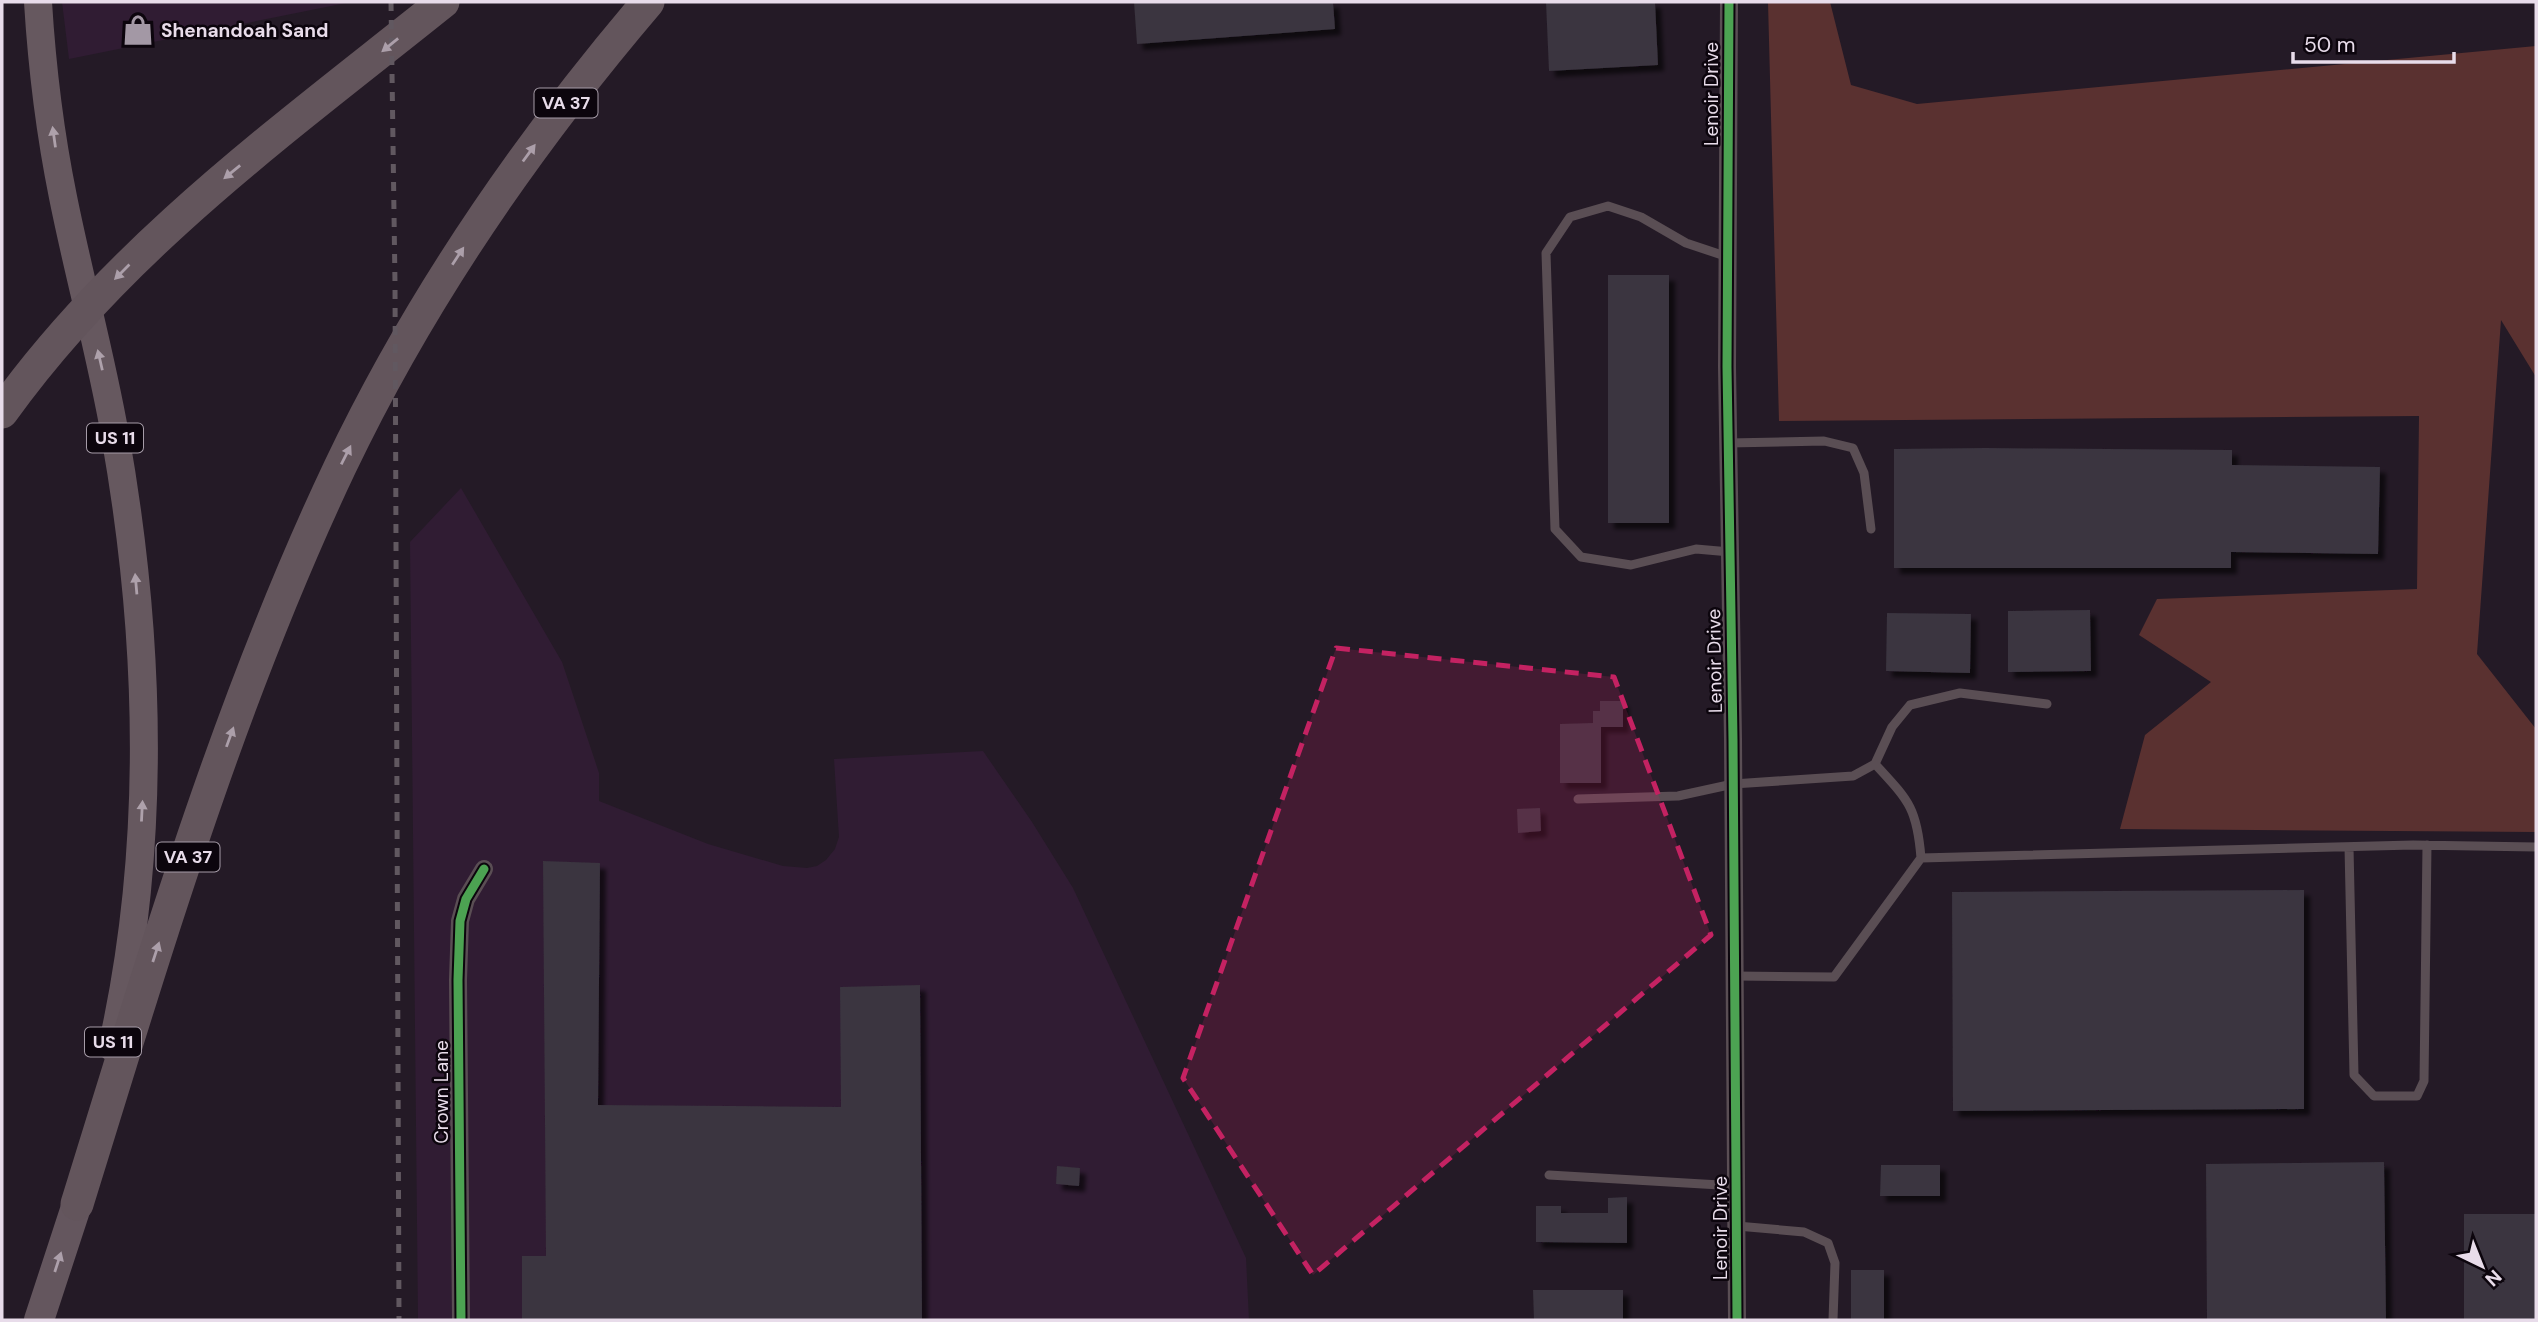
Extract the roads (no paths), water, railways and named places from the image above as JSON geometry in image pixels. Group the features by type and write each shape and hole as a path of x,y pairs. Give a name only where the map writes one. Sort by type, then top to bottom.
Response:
{"highway":[{"path":"2,412 69,327 171,223 443,2"},
{"name":"VA 37","path":"76,1204 154,957 211,790 261,652 340,468 372,404 448,271 489,208 555,116 648,2"},
{"name":"US 11","path":"39,1320 76,1204"}],"main road":[{"name":"US 11","path":"38,2 44,71 62,195 103,373 126,503 141,640 145,718 135,923 119,1014 76,1204"}],"street":[{"name":"Lenoir Drive","path":"1729,2 1728,443 1737,1320"},
{"name":"Crown Lane","path":"461,1320 458,980 460,920 466,899 484,869"}],"lane":[{"path":"1727,257 1686,243 1641,217 1608,206 1570,217 1546,253 1555,529 1581,557 1631,565 1696,550 1730,552"},
{"path":"1728,443 1824,441 1853,448 1864,473 1871,529"},
{"path":"1578,799 1678,796 1733,784 1853,776 1875,764 1892,727 1910,705 1960,693 2047,704"},
{"path":"1735,976 1835,977 1921,858 1919,827 1907,799 1875,764"},
{"path":"1921,858 2427,845 2536,847"},
{"path":"2349,847 2354,1074 2374,1096 2417,1096 2424,1081 2427,845"},
{"path":"1549,1175 1737,1186"},
{"path":"1737,1226 1804,1232 1828,1243 1835,1263 1833,1320"}],"railway":[{"path":"391,2 395,284 399,1320"}],"place":[{"name":"Shenandoah Sand","path":"138,30"}]}
